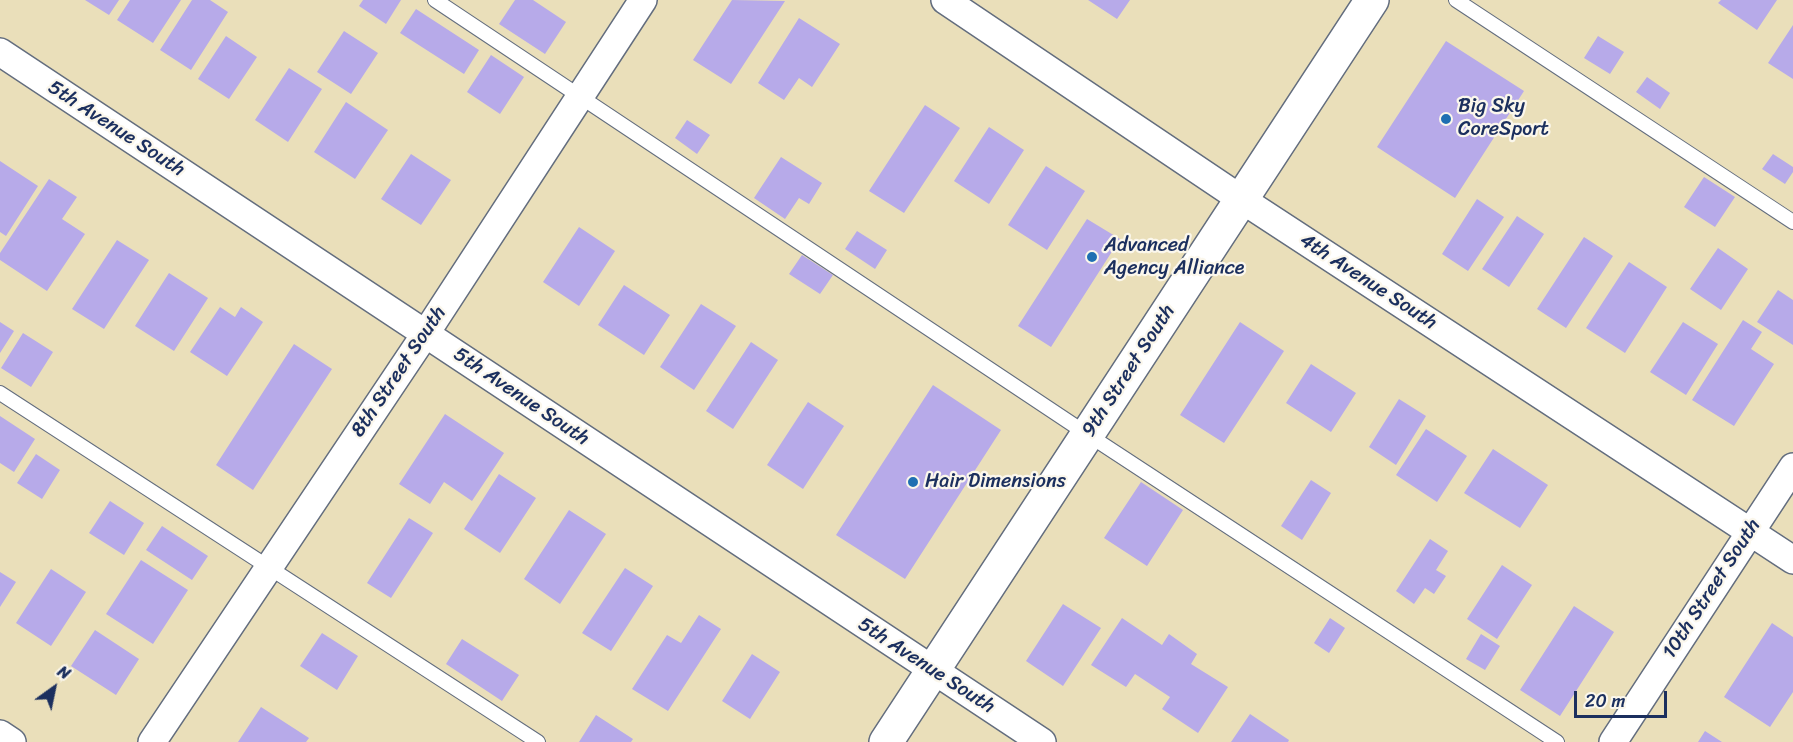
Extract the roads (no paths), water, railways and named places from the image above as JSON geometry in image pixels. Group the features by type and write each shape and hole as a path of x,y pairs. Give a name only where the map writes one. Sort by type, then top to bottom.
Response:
{"main road":[{"name":"9th Street South","path":"886,742 1372,0"}],"street":[{"name":"8th Street South","path":"152,742 426,333 643,0"},
{"name":"4th Avenue South","path":"945,0 1241,199 1793,560"},
{"name":"5th Avenue South","path":"0,52 1042,742"},
{"name":"10th Street South","path":"1613,742 1793,466"},
{"path":"0,734 12,742"}],"lane":[{"path":"435,0 1087,434 1557,742"},
{"path":"1456,0 1793,222"},
{"path":"0,393 538,742"}],"place":[{"name":"Big Sky CoreSport","path":"1446,119"},
{"name":"Advanced Agency Alliance","path":"1092,257"},
{"name":"Hair Dimensions","path":"913,482"}]}
